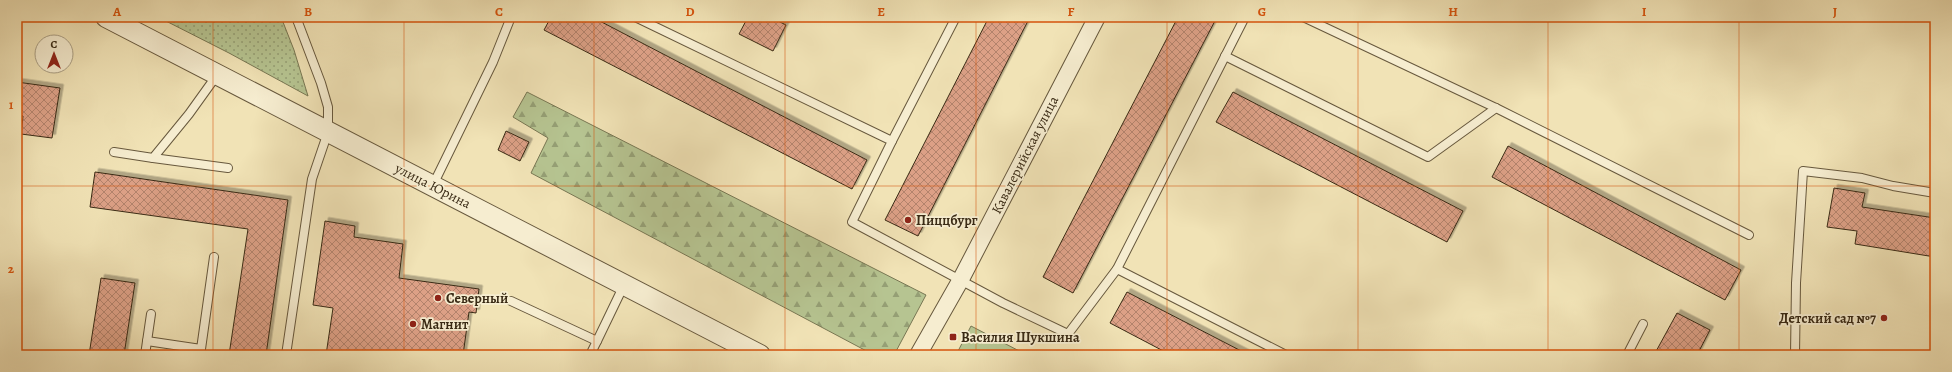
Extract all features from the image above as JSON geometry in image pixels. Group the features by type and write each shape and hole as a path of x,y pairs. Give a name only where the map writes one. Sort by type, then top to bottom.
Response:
{"street":[{"name":"улица Юрина","path":"106,17 760,355"},
{"name":"Кавалерийская улица","path":"918,355 960,281 1096,17"}],"lane":[{"path":"286,355 312,179 328,132 328,107 321,83 296,17"},
{"path":"433,185 493,62 511,17"},
{"path":"635,17 892,141"},
{"path":"956,17 852,222 960,281 1068,334 1117,269 1245,17"},
{"path":"1303,17 1496,108 1749,235"},
{"path":"1225,56 1428,157 1496,108"},
{"path":"153,158 189,114 217,74"},
{"path":"114,152 228,168"},
{"path":"1795,355 1796,282 1803,171 1862,178 1893,186 1935,193"},
{"path":"147,341 201,349 214,257"},
{"path":"1117,269 1286,355"},
{"path":"590,355 625,284"},
{"path":"511,302 597,341"},
{"path":"145,355 151,314"},
{"path":"17,316 17,327"},
{"path":"1627,355 1643,324"}],"green space":[{"path":"158,17 281,17 294,50 308,96 229,53"},
{"path":"527,92 926,295 894,355 874,355 531,173 548,138 513,117"},
{"path":"971,326 1027,355 956,355"}],"building":[{"path":"551,17 592,17 867,160 852,189 544,30"},
{"path":"748,17 770,17 786,25 773,51 739,34"},
{"path":"989,17 1030,17 918,236 885,220"},
{"path":"1178,17 1217,17 1073,293 1043,277"},
{"path":"17,82 60,88 52,138 21,134 23,116 17,115"},
{"path":"1233,92 1463,211 1447,242 1216,122"},
{"path":"506,131 529,142 520,161 498,150"},
{"path":"1508,146 1741,270 1725,300 1492,177"},
{"path":"95,172 288,200 266,355 229,355 248,229 90,207"},
{"path":"1834,188 1865,193 1862,207 1935,218 1935,257 1855,244 1857,231 1827,227"},
{"path":"325,221 355,226 354,237 403,244 399,278 479,289 476,313 469,312 463,355 419,355 396,352 395,355 326,355 333,308 313,305"},
{"path":"101,278 135,283 124,355 89,355"},
{"path":"1127,292 1249,355 1171,355 1110,323"},
{"path":"1677,313 1710,330 1697,355 1654,355"}],"place":[{"name":"Пиццбург","path":"908,220"},
{"name":"Северный","path":"438,298"},
{"name":"Детский сад №7","path":"1884,318"},
{"name":"Магнит","path":"413,324"},
{"name":"Василия Шукшина","path":"953,337"}]}
